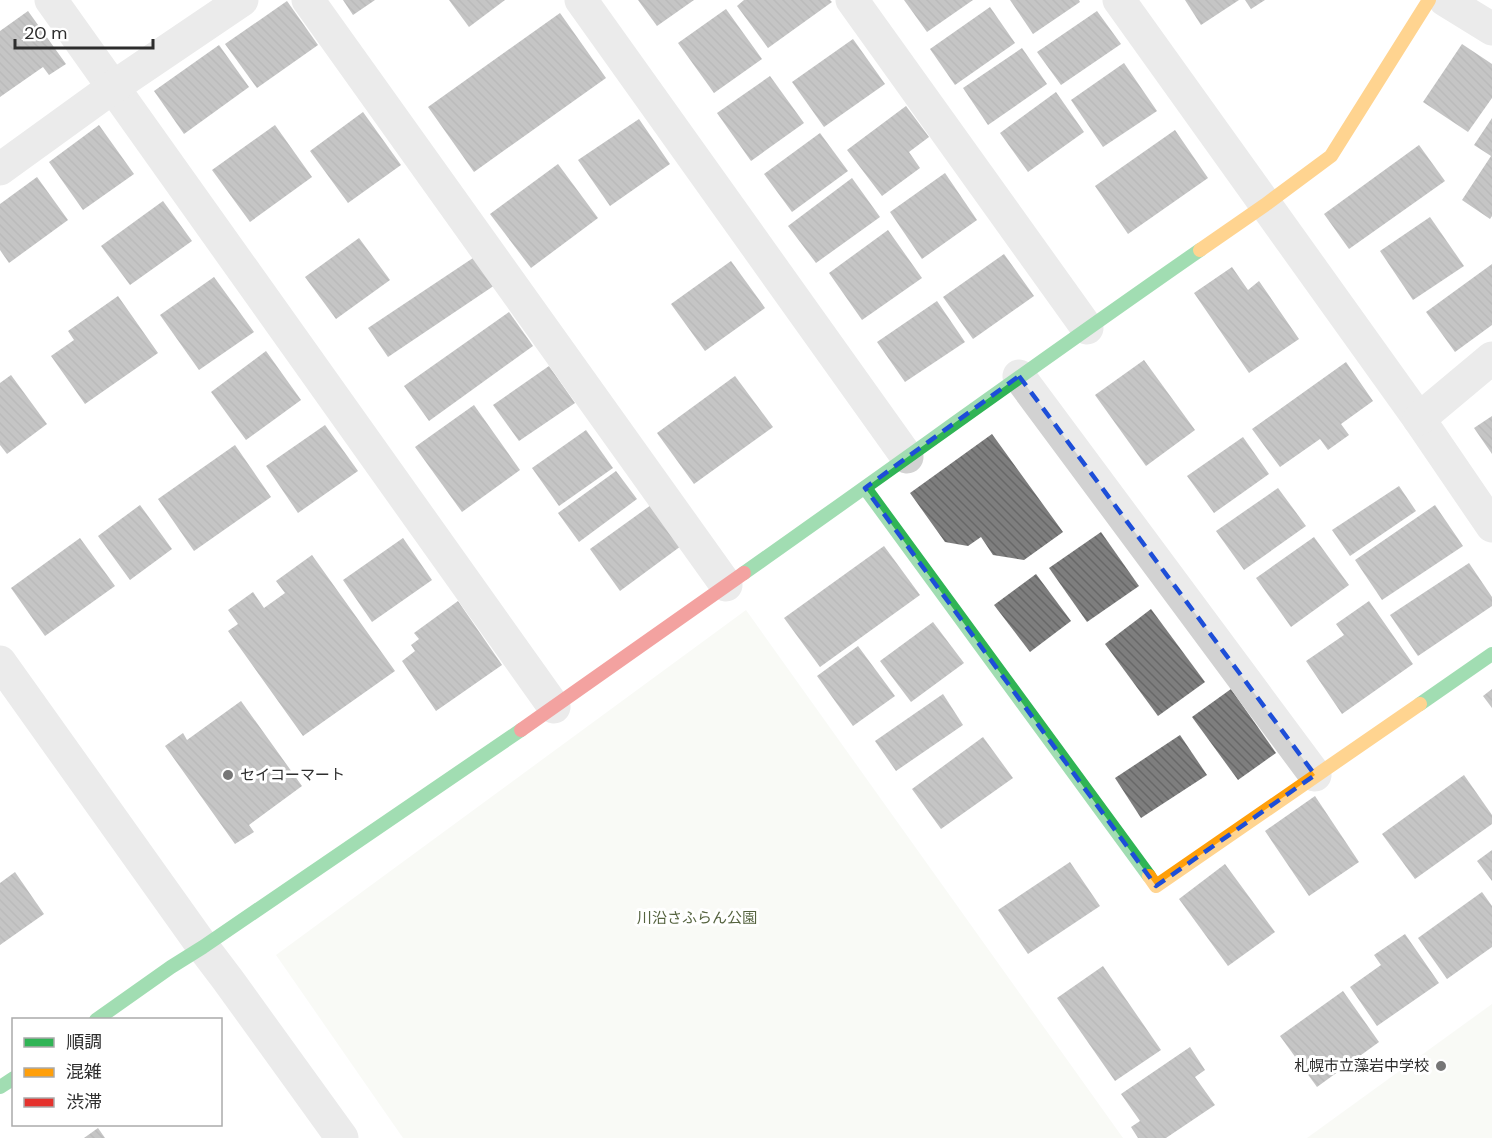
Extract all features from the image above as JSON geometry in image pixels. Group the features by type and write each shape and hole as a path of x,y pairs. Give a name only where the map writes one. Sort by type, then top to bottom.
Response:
{"street":[{"path":"51,0 554,707"},
{"path":"0,169 112,88 242,0"},
{"path":"308,0 726,585"},
{"path":"581,0 907,457"},
{"path":"852,0 1087,328"},
{"path":"1119,0 1419,419 1492,526"},
{"path":"99,1018 554,707 1331,156 1429,0"},
{"path":"1445,0 1492,29"},
{"path":"1419,419 1492,358"},
{"path":"1018,376 1315,775"},
{"path":"865,488 1156,886 1492,654"},
{"path":"0,662 342,1138"}],"highlighted area":[{"path":"1019,376 1315,775 1156,886 865,488"}],"green space":[{"name":"川沿さふらん公園","path":"746,610 1123,1138 403,1138 276,955"},
{"name":"札幌市立藻岩中学校","path":"1492,1004 1492,1138 1307,1138"}],"building":[{"path":"343,0 375,0 353,15"},
{"path":"449,0 505,0 469,27"},
{"path":"638,0 694,0 657,26"},
{"path":"744,0 830,0 832,2 768,48 737,6"},
{"path":"904,0 973,0 927,32"},
{"path":"1010,0 1079,0 1080,2 1033,34"},
{"path":"1185,0 1239,0 1201,25"},
{"path":"1245,0 1265,0 1251,9"},
{"path":"287,1 318,45 257,88 225,44"},
{"path":"990,7 1015,43 955,85 930,49"},
{"path":"726,9 762,59 714,93 678,43"},
{"path":"28,11 66,64 49,75 43,67 0,97 0,31"},
{"path":"1097,11 1121,44 1061,85 1037,52"},
{"path":"560,13 606,78 474,172 428,107"},
{"path":"853,39 885,84 824,127 792,82"},
{"path":"1462,44 1492,64 1492,98 1468,132 1423,102"},
{"path":"219,45 249,87 184,134 154,91"},
{"path":"1022,48 1047,84 988,125 963,88"},
{"path":"1124,63 1157,111 1103,147 1071,100"},
{"path":"770,76 804,123 751,161 717,113"},
{"path":"1056,92 1084,132 1028,172 1000,133"},
{"path":"906,106 929,137 909,152 920,168 882,196 847,150"},
{"path":"363,112 401,165 348,203 310,151"},
{"path":"1492,118 1492,216 1490,219 1462,200 1491,156 1474,145"},
{"path":"639,119 670,164 610,206 578,160"},
{"path":"99,125 134,174 83,210 49,162"},
{"path":"275,125 312,177 250,222 212,170"},
{"path":"1175,130 1208,178 1128,234 1095,186"},
{"path":"820,133 848,171 792,212 764,174"},
{"path":"1419,145 1445,181 1349,249 1324,214"},
{"path":"558,164 598,218 531,268 490,214"},
{"path":"945,173 977,220 922,259 890,212"},
{"path":"37,177 68,220 9,263 0,250 0,204"},
{"path":"852,178 880,217 816,263 788,226"},
{"path":"163,201 192,241 130,285 101,246"},
{"path":"1430,217 1464,266 1413,300 1380,251"},
{"path":"888,230 922,278 862,320 829,273"},
{"path":"359,238 390,280 336,319 305,277"},
{"path":"1004,254 1034,296 973,339 943,297"},
{"path":"476,256 495,285 388,357 368,328"},
{"path":"731,261 765,308 705,351 671,304"},
{"path":"1492,264 1492,325 1455,352 1426,312"},
{"path":"1232,267 1248,290 1259,281 1299,339 1249,373 1194,293"},
{"path":"214,277 254,332 199,370 160,315"},
{"path":"118,296 158,353 85,404 51,356 74,340 68,331"},
{"path":"937,301 965,342 905,382 877,342"},
{"path":"509,312 533,346 429,421 404,386"},
{"path":"266,351 301,400 246,440 211,392"},
{"path":"1144,360 1195,430 1146,466 1095,395"},
{"path":"1346,362 1373,401 1341,424 1349,435 1328,450 1320,439 1280,467 1252,429"},
{"path":"549,366 575,403 519,441 493,405"},
{"path":"11,375 47,424 7,454 0,445 0,383"},
{"path":"735,376 773,427 694,484 657,433"},
{"path":"474,405 520,470 462,512 415,447"},
{"path":"1492,416 1492,454 1474,428"},
{"path":"325,425 358,471 298,513 266,466"},
{"path":"586,430 613,468 559,506 532,468"},
{"path":"992,434 1063,532 1024,560 993,555 981,537 968,546 945,542 910,493"},
{"path":"1243,437 1269,474 1214,513 1187,476"},
{"path":"235,445 271,497 194,551 158,499"},
{"path":"616,471 637,499 579,542 558,513"},
{"path":"1399,486 1416,511 1350,556 1332,530"},
{"path":"1278,488 1306,526 1244,570 1216,531"},
{"path":"140,505 172,549 130,580 98,536"},
{"path":"651,505 681,546 620,591 590,549"},
{"path":"1435,505 1463,546 1382,600 1355,560"},
{"path":"1101,532 1139,586 1087,622 1049,568"},
{"path":"1314,537 1349,585 1291,627 1256,578"},
{"path":"80,538 115,586 45,636 11,588"},
{"path":"403,538 432,580 372,622 343,580"},
{"path":"884,546 920,595 820,667 784,618"},
{"path":"312,555 395,671 303,736 228,631 238,624 228,610 253,592 264,608 285,593 276,581"},
{"path":"1469,563 1492,597 1492,606 1418,656 1390,615"},
{"path":"1036,574 1071,621 1030,652 994,605"},
{"path":"458,601 502,665 436,711 402,661 415,651 411,645 419,639 414,633"},
{"path":"1369,601 1413,664 1342,714 1306,661 1344,635 1336,624"},
{"path":"1151,609 1205,682 1158,716 1105,644"},
{"path":"933,622 964,663 911,702 880,661"},
{"path":"858,646 895,696 853,726 817,676"},
{"path":"1231,689 1276,753 1238,780 1192,717"},
{"path":"1492,689 1492,708 1483,696"},
{"path":"943,694 963,725 896,771 875,741"},
{"path":"241,701 302,786 249,825 254,832 235,844 165,746 183,733 187,740"},
{"path":"1180,735 1207,775 1141,818 1115,778"},
{"path":"983,737 1013,778 941,829 912,789"},
{"path":"1464,775 1492,815 1492,824 1415,879 1382,834"},
{"path":"1315,796 1359,862 1309,896 1265,831"},
{"path":"1492,850 1492,881 1477,861"},
{"path":"1070,862 1100,906 1028,954 998,910"},
{"path":"1225,864 1275,932 1228,966 1179,899"},
{"path":"15,872 44,914 0,945 0,883"},
{"path":"1482,892 1492,906 1492,947 1447,979 1418,938"},
{"path":"1405,934 1439,983 1377,1026 1350,987 1381,965 1374,955"},
{"path":"1103,966 1161,1050 1115,1081 1057,998"},
{"path":"1343,991 1379,1042 1317,1087 1280,1036"},
{"path":"1190,1047 1205,1070 1195,1077 1215,1105 1166,1138 1138,1138 1131,1127 1140,1121 1121,1094"},
{"path":"98,1128 105,1138 84,1138"}],"traffic: fast":[{"path":"744,573 1200,250"},
{"path":"865,488 1149,876"},
{"path":"1420,704 1492,654"},
{"path":"99,1018 521,730"},
{"path":"0,1087 12,1079"}],"traffic: slow":[{"path":"1200,250 1331,156 1429,0"},
{"path":"1149,876 1156,886 1420,704"}],"traffic: jam":[{"path":"521,730 744,573"}],"place":[{"name":"セイコーマート","path":"228,775"},
{"name":"札幌市立藻岩中学校","path":"1441,1066"}]}
